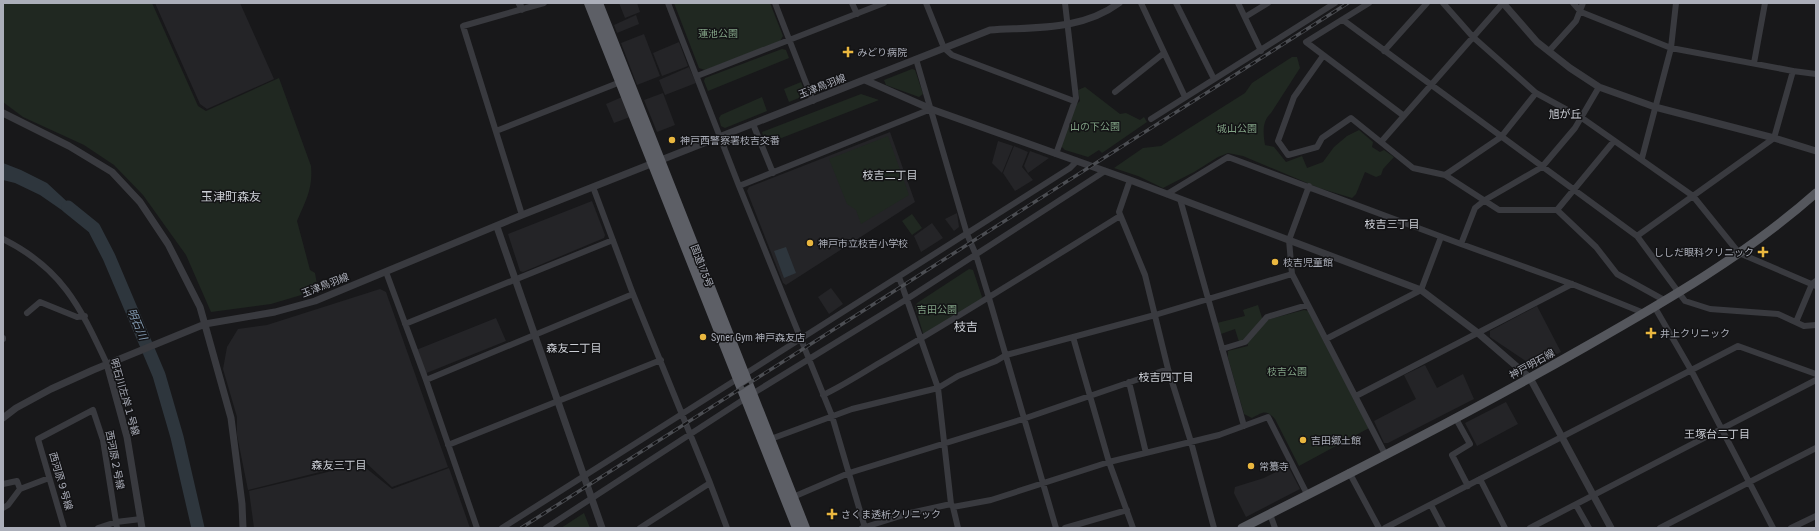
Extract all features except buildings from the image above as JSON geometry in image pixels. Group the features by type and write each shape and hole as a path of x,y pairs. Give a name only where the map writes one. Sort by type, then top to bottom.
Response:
{"highway":[{"name":"国道175号","path":"589,3 624,80 749,396 766,440 796,528"},
{"name":"国道175号","path":"598,3 624,80"},
{"name":"国道175号","path":"766,440 793,497 805,528"}],"main road":[{"name":"神戸明石線","path":"1242,528 1530,378 1664,300 1679,293 1781,223 1816,193"}],"street":[{"path":"522,215 463,26 520,6 544,3"},
{"path":"668,3 800,340 832,416 864,527 910,513 991,500 1109,462 1219,435 1268,417 1307,494"},
{"path":"775,3 813,101"},
{"path":"852,3 857,14"},
{"path":"697,76 884,3"},
{"path":"926,3 944,48 952,55 1074,101"},
{"path":"1056,154 1076,98 1065,3"},
{"name":"玉津鳥羽線","path":"3,418 16,408 51,389 107,364 205,324 295,307 315,301 497,227 522,215 657,163 990,30 1068,25 1106,13 1119,3"},
{"path":"1141,3 1185,97"},
{"path":"1176,3 1214,79"},
{"path":"1238,3 1261,51"},
{"path":"1245,17 1268,3"},
{"path":"1369,3 1306,42 1404,116"},
{"path":"1384,51 1427,3"},
{"path":"1443,3 1473,37 1536,93 1582,118 1614,141 1642,158 1693,196 1739,253 1815,284 1796,322"},
{"path":"1380,142 1503,3 1537,42 1570,68 1599,86 1655,107 1774,138 1816,151"},
{"path":"1573,3 1581,12 1671,48 1754,63 1793,72 1816,74"},
{"path":"1549,51 1576,21 1581,12 1583,3"},
{"path":"1642,158 1671,48 1676,3"},
{"path":"1754,63 1765,3"},
{"path":"1151,119 1261,51 1333,4"},
{"path":"1343,20 1637,236 1685,301 1710,309 1778,314 1804,326 1816,325"},
{"path":"1115,92 1164,53"},
{"path":"1323,56 1294,97 1278,141 1288,155 1317,147 1322,138 1351,118 1413,168 1445,175 1499,210 1557,210 1596,246 1617,274 1664,300"},
{"path":"916,59 967,234 976,255 989,298 1056,528"},
{"path":"1637,236 1774,138 1793,72"},
{"path":"496,131 624,80"},
{"path":"865,80 930,108 1130,180 1421,290 1478,334 1530,378 1595,495 1611,528"},
{"path":"1461,244 1475,208 1485,200 1542,167 1575,128 1599,86"},
{"path":"1445,175 1501,137 1536,93"},
{"path":"739,186 930,108"},
{"path":"4,115 69,146 118,178 140,202 168,244 200,307 231,418 242,504 243,528"},
{"path":"753,124 773,173"},
{"path":"1557,210 1614,141"},
{"path":"1167,194 1228,157 1572,284 1644,313"},
{"path":"502,528 682,413 900,277 1070,168 1077,161"},
{"path":"546,528 749,396 907,299 1105,171"},
{"path":"1130,180 1119,212 1145,275 1168,369 1191,442 1214,528"},
{"path":"1309,186 1289,240 1292,274 1385,454"},
{"path":"593,187 727,528"},
{"path":"1180,199 1244,426"},
{"path":"823,395 846,384 880,362 921,340 1120,216"},
{"path":"497,227 602,528"},
{"path":"1326,339 1421,290 1441,236"},
{"name":"明石川左岸１号線","path":"3,239 15,245 43,264 60,281 85,316 107,364 127,437 142,528"},
{"path":"405,324 613,240"},
{"path":"386,272 426,380 477,528"},
{"path":"766,440 852,409 938,388 958,376 996,361 1006,355 1208,300 1292,274"},
{"path":"900,277 938,388 952,506 958,528"},
{"path":"1356,396 1572,284"},
{"path":"426,380 634,294"},
{"path":"27,313 40,302 77,316 85,316"},
{"path":"1222,349 1245,342 1267,317 1307,304"},
{"path":"1654,306 1690,370 1773,528"},
{"path":"1073,337 1109,462 1133,528"},
{"path":"1385,528 1738,346 1816,374"},
{"path":"448,445 661,360"},
{"path":"793,497 849,473 1023,419 1168,369"},
{"path":"1530,528 1816,380"},
{"path":"1129,382 1146,453"},
{"name":"西河原２号線","path":"38,439 93,410 103,440 117,525"},
{"path":"1456,417 1470,444 1452,455 1468,486"},
{"name":"西河原９号線","path":"38,439 64,528"},
{"path":"1660,528 1816,448"},
{"path":"1349,472 1379,528"},
{"path":"3,508 8,505 20,489 49,478"},
{"path":"1480,479 1505,528"},
{"path":"3,484 17,481 20,489"},
{"path":"640,528 710,484"},
{"path":"1576,504 1589,528"},
{"path":"1431,505 1443,528"},
{"path":"1065,528 1127,510"},
{"path":"1270,514 1275,528"},
{"path":"1792,528 1816,516"},
{"path":"98,528 141,519"}],"shaded area":[{"path":"155,3 240,3 274,79 207,109 200,104"},
{"path":"619,3 637,3 640,12 625,18"},
{"path":"636,15 639,24 617,33 614,25"},
{"path":"644,34 660,76 637,85 621,43"},
{"path":"679,42 688,66 662,76 653,53"},
{"path":"689,67 696,83 665,95 659,80"},
{"path":"663,93 675,125 657,132 644,100"},
{"path":"622,97 630,117 614,123 606,104"},
{"name":"神戸市立枝吉小学校","path":"890,132 915,202 786,285 783,283 747,191 749,187"},
{"path":"998,141 1013,146 1002,173 992,163"},
{"path":"1014,146 1028,152 1022,167 1033,180 1015,191 1003,173"},
{"path":"1030,151 1049,158 1028,173 1024,166"},
{"path":"3,163 47,183 88,221 66,213 40,195 15,183 3,180"},
{"path":"592,201 605,235 604,238 523,272 520,271 508,234"},
{"path":"957,213 959,227 954,231 945,219"},
{"path":"932,223 943,238 921,252 914,236"},
{"path":"786,247 796,273 784,278 774,251"},
{"path":"831,288 843,304 829,314 818,297"},
{"path":"380,289 386,292 448,467 392,487 364,461 248,490 237,435 237,417 223,369 227,347 238,329 267,325"},
{"path":"1537,306 1561,352 1533,366 1490,337 1490,331"},
{"path":"496,318 506,341 424,374 416,350"},
{"path":"1425,365 1437,388 1463,374 1474,399 1388,443 1384,443 1374,421 1416,399 1404,375"},
{"path":"1506,402 1518,424 1477,446 1465,423"},
{"path":"361,464 392,489 449,468 470,528 254,528 249,491"},
{"path":"1288,466 1300,489 1246,517 1234,493 1235,487 1264,478"}],"green space":[{"path":"3,3 152,3 198,106 206,111 279,78 311,166 310,188 297,221 310,270 315,273 318,290 271,304 211,312 186,255 143,195 114,165 84,145 23,117 3,102"},
{"name":"蓮池公園","path":"674,3 770,3 783,36 780,41 705,70 699,68"},
{"path":"782,49 786,50 789,58 708,91 704,81 705,78"},
{"name":"城山公園","path":"1292,57 1297,57 1300,68 1266,120 1264,132 1265,145 1274,147 1286,162 1302,156 1307,168 1323,162 1334,147 1347,136 1359,130 1373,142 1372,147 1380,152 1384,150 1394,157 1383,169 1381,175 1376,177 1365,172 1356,194 1352,198 1319,188 1243,156 1228,153 1218,157 1194,172 1163,188 1138,176 1114,168 1143,148 1161,146 1245,93 1252,83"},
{"path":"912,69 915,70 923,94 919,97 886,85 884,80"},
{"path":"801,82 806,95 789,102 784,89"},
{"name":"山の下公園","path":"1085,87 1120,114 1126,113 1140,120 1144,117 1147,122 1102,153 1099,150 1088,157 1065,150 1061,146 1076,105 1080,101 1078,90"},
{"path":"861,94 879,100 766,144 762,132"},
{"path":"762,97 767,111 725,128 721,126 719,118 721,115"},
{"path":"888,136 909,195 861,224 856,210 847,204 829,159"},
{"path":"912,214 922,228 912,235 902,221"},
{"name":"吉田公園","path":"969,269 973,270 982,297 981,300 927,334 923,333 915,307 917,303"},
{"name":"枝吉公園","path":"1258,305 1263,321 1304,310 1308,311 1369,428 1299,466 1275,419 1272,416 1264,412 1252,418 1244,414 1228,358 1228,351 1248,346 1247,340 1239,342 1235,329 1221,334 1217,323 1245,316 1243,310"},
{"path":"584,513 590,528 561,528"}],"waterway":[{"name":"明石川","path":"68,207 94,228 109,257 159,375 177,437 198,528"}],"railway":[{"path":"521,528 1348,3"}],"place":[{"name":"みどり病院","path":"848,52"},
{"name":"神戸西警察署枝吉交番","path":"672,140"},
{"name":"神戸市立枝吉小学校","path":"810,243"},
{"name":"ししだ眼科クリニック","path":"1763,252"},
{"name":"枝吉児童館","path":"1275,262"},
{"name":"井上クリニック","path":"1651,333"},
{"name":"Syner Gym 神戸森友店","path":"703,337"},
{"name":"吉田郷土館","path":"1303,440"},
{"name":"常纂寺","path":"1251,466"},
{"name":"さくま透析クリニック","path":"832,514"}],"district":[{"name":"旭が丘","path":"1565,114"},
{"name":"枝吉二丁目","path":"890,175"},
{"name":"玉津町森友","path":"231,197"},
{"name":"枝吉三丁目","path":"1392,224"},
{"name":"枝吉","path":"966,327"},
{"name":"森友二丁目","path":"574,348"},
{"name":"枝吉四丁目","path":"1166,377"},
{"name":"王塚台二丁目","path":"1717,434"},
{"name":"森友三丁目","path":"339,465"}]}
